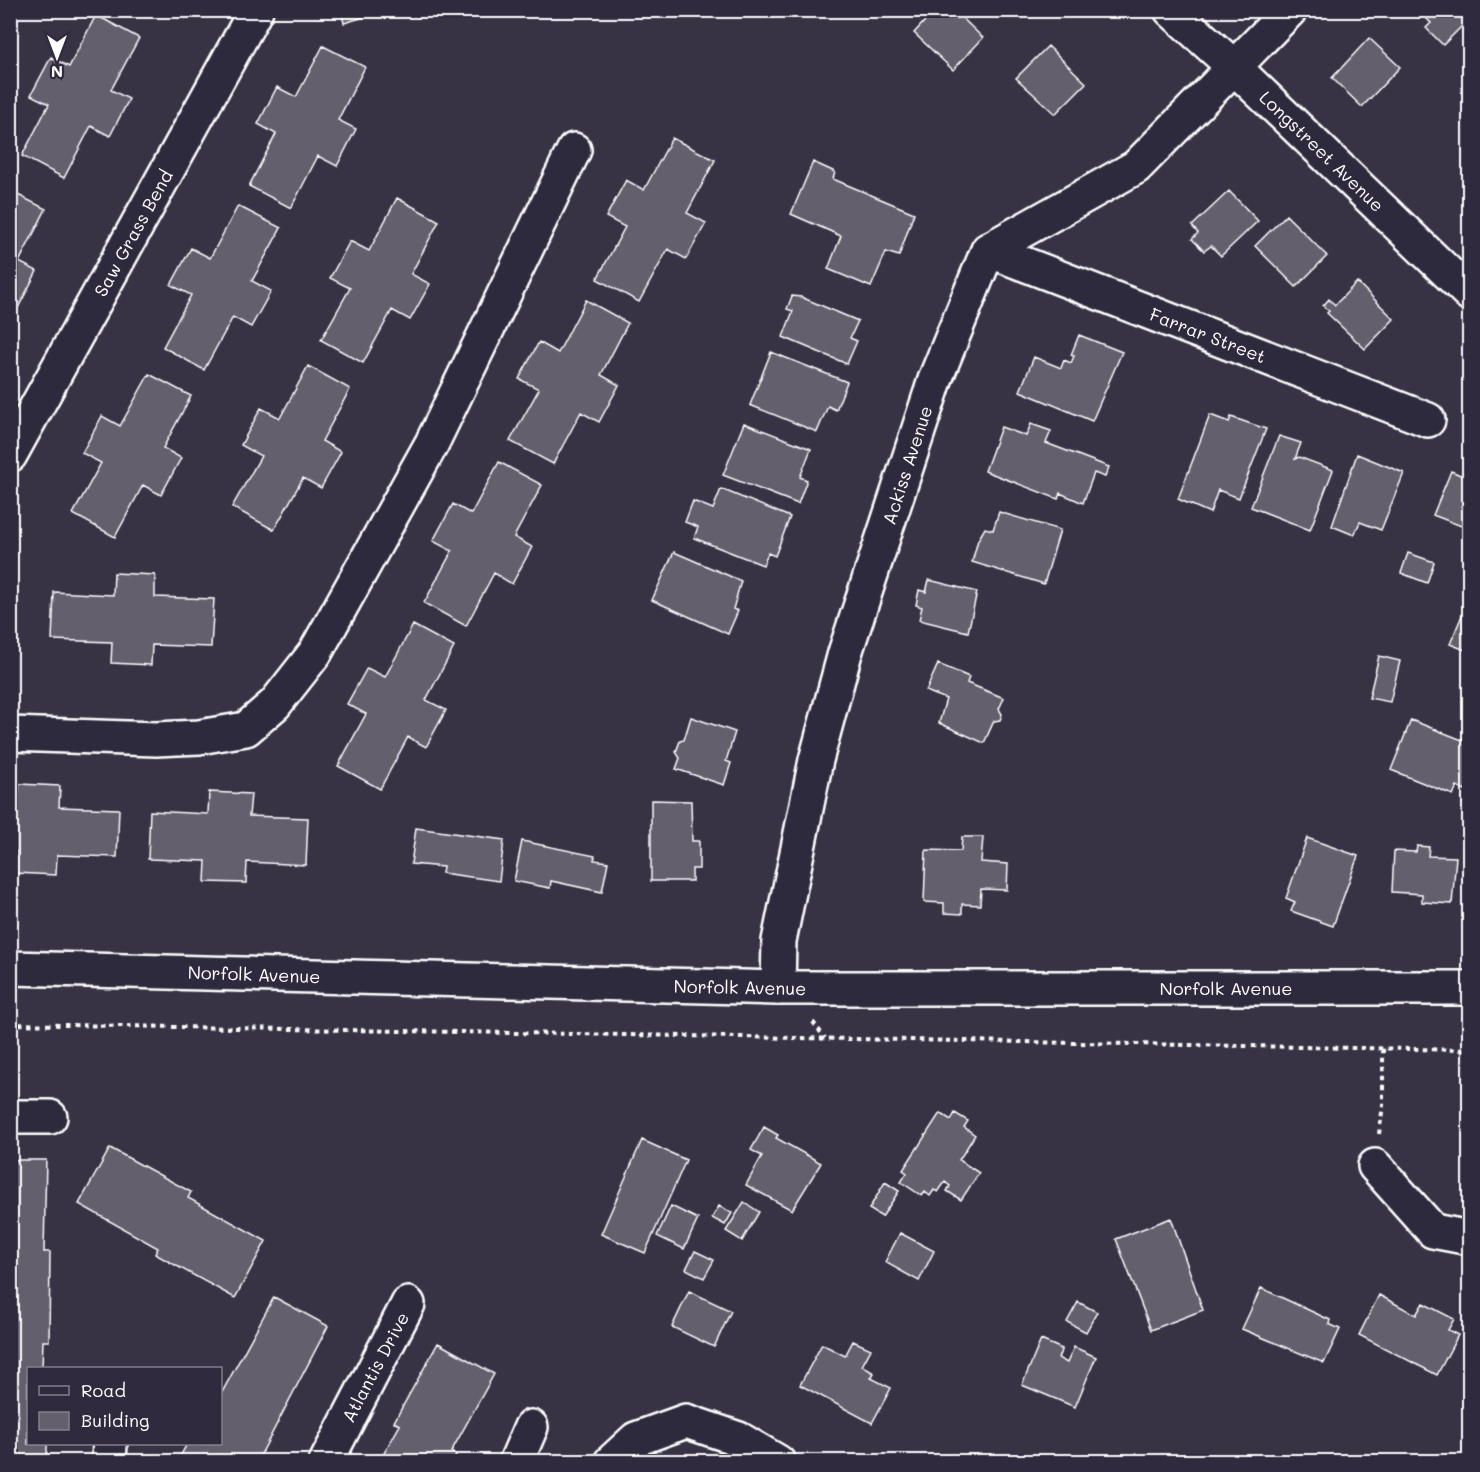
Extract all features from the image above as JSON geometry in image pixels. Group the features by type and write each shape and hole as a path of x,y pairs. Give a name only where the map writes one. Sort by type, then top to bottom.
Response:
{"street":[{"name":"Saw Grass Bend","path":"10,455 256,10"},
{"name":"Longstreet Avenue","path":"1171,10 1234,66 1470,294"},
{"path":"988,250 1136,167 1290,10"},
{"path":"10,734 156,739 199,737 246,729 275,704 315,653 432,443 574,150"},
{"name":"Farrar Street","path":"988,250 1428,420"},
{"name":"Ackiss Avenue","path":"778,988 779,941 816,760 845,653 936,377 988,250"},
{"name":"Norfolk Avenue","path":"10,968 778,988 1470,988"},
{"path":"10,1117 50,1117"},
{"path":"1375,1166 1433,1231 1470,1238"},
{"name":"Atlantis Drive","path":"326,1461 408,1304"},
{"path":"611,1461 636,1439 686,1421 739,1439 778,1461"},
{"path":"516,1461 531,1427"},
{"path":"109,1461 110,1445"}],"path":[{"path":"10,1024 1470,1050"},
{"path":"1375,1166 1383,1105 1383,1048"}],"building":[{"path":"341,10 380,10 381,12 344,23"},
{"path":"935,10 954,10 983,38 953,70 914,33"},
{"path":"1470,10 1470,26 1466,22 1443,45 1426,28 1431,23 1419,11"},
{"path":"96,15 139,38 111,90 129,99 110,136 91,126 64,178 22,156 49,104 31,95 51,57 69,67"},
{"path":"1369,38 1400,67 1362,107 1332,78"},
{"path":"323,46 365,67 338,120 356,129 337,166 318,156 291,208 249,186 276,134 258,124 277,87 296,97"},
{"path":"1048,46 1086,83 1055,114 1016,78"},
{"path":"672,138 715,160 687,213 706,223 686,259 668,249 639,302 597,279 625,227 606,217 626,180 644,190"},
{"path":"813,162 835,172 833,179 914,213 899,256 886,252 871,287 828,269 841,236 791,214"},
{"path":"10,191 46,209 19,262 37,271 18,308 10,304"},
{"path":"1229,191 1258,221 1221,256 1211,246 1204,251 1192,239 1198,233 1192,226"},
{"path":"397,198 439,221 411,274 430,284 410,320 392,310 363,363 321,340 350,288 330,278 350,241 369,251"},
{"path":"238,206 281,228 252,281 271,291 251,327 233,317 204,370 163,347 191,295 171,285 191,248 210,258"},
{"path":"1286,215 1327,256 1296,287 1255,246"},
{"path":"1357,282 1394,319 1365,349 1327,313 1329,311 1323,306 1329,299 1335,305"},
{"path":"792,296 801,297 858,321 850,338 857,341 847,364 783,337 793,311 787,309"},
{"path":"586,300 628,323 601,375 619,385 599,422 581,412 553,464 510,441 539,389 519,379 539,342 558,353"},
{"path":"1079,335 1122,352 1092,421 1020,391 1034,357 1061,368 1064,360 1071,363 1074,356 1071,355"},
{"path":"771,352 847,382 836,410 828,406 817,432 750,405"},
{"path":"308,366 350,389 322,441 341,452 321,488 303,478 274,530 232,507 261,456 241,445 261,408 280,418"},
{"path":"149,374 191,396 163,448 181,458 161,495 143,485 115,537 73,514 101,463 82,453 102,416 120,426"},
{"path":"1210,415 1229,422 1231,417 1266,429 1239,498 1218,490 1210,513 1178,499"},
{"path":"744,423 811,449 800,477 807,480 798,504 723,475"},
{"path":"1031,424 1051,431 1046,443 1109,467 1105,477 1094,473 1083,503 1060,493 1058,499 985,471 1001,427 1026,436"},
{"path":"1279,436 1301,443 1295,459 1299,457 1333,470 1310,530 1251,507"},
{"path":"1357,454 1404,473 1381,530 1360,522 1354,535 1332,526"},
{"path":"499,462 542,485 514,537 532,547 512,584 494,573 466,626 424,603 452,551 433,541 453,504 471,514"},
{"path":"1451,471 1470,479 1469,529 1433,515"},
{"path":"721,489 790,517 775,556 768,553 763,565 694,538 698,527 685,522 693,501 713,509"},
{"path":"999,512 1060,530 1044,584 972,562 978,540 985,528 993,530"},
{"path":"674,552 741,581 733,609 738,611 728,634 652,600"},
{"path":"1408,553 1434,562 1427,583 1401,573"},
{"path":"114,573 155,575 155,597 214,599 211,647 152,645 151,665 111,663 112,642 52,640 54,592 113,595"},
{"path":"929,580 977,592 968,632 919,620 922,607 916,605 919,590 926,592"},
{"path":"1470,596 1470,652 1450,644"},
{"path":"413,625 454,647 426,700 446,710 426,747 408,737 380,789 338,766 366,714 347,704 367,668 385,677"},
{"path":"1379,656 1400,661 1390,702 1369,698"},
{"path":"938,664 969,677 967,683 1004,698 999,709 1002,714 1000,720 994,721 984,743 939,723 946,699 926,691"},
{"path":"691,717 735,732 726,761 731,763 724,785 676,769 680,758 676,752 680,741 684,740"},
{"path":"1411,720 1470,743 1470,779 1465,790 1457,786 1453,795 1391,770"},
{"path":"19,784 60,786 59,807 119,809 117,857 57,855 56,875 15,873 16,851 10,851 10,804 18,805"},
{"path":"209,792 251,794 249,816 308,818 306,865 247,862 246,883 205,882 206,861 148,859 150,811 208,814"},
{"path":"651,800 691,801 692,841 699,841 699,869 692,869 692,881 651,881"},
{"path":"416,828 504,840 499,881 442,873 443,867 411,864"},
{"path":"962,837 983,837 981,862 1008,864 1007,890 981,889 980,905 962,904 962,914 944,913 944,903 924,902 926,850 961,851"},
{"path":"1307,838 1358,856 1333,926 1291,911 1295,902 1286,898"},
{"path":"522,841 595,856 594,860 608,862 602,892 551,881 550,888 514,881"},
{"path":"1417,846 1429,847 1428,856 1456,857 1452,904 1422,902 1422,894 1392,892 1394,851 1416,852"},
{"path":"940,1113 951,1120 955,1113 968,1121 964,1127 975,1135 959,1160 979,1173 961,1200 947,1191 950,1186 945,1182 938,1192 934,1190 930,1196 925,1192 922,1196 901,1182 907,1173 903,1170"},
{"path":"764,1127 778,1135 776,1138 821,1163 792,1210 746,1185 762,1156 751,1150"},
{"path":"642,1140 686,1160 645,1253 601,1234"},
{"path":"110,1148 191,1192 188,1198 266,1241 235,1298 155,1254 158,1248 79,1204"},
{"path":"10,1160 46,1160 44,1252 50,1252 49,1341 43,1341 42,1367 27,1367 27,1445 47,1445 47,1462 10,1462"},
{"path":"885,1182 899,1191 882,1217 869,1209"},
{"path":"744,1202 759,1212 742,1241 726,1231"},
{"path":"671,1206 698,1219 684,1249 657,1236"},
{"path":"719,1206 732,1213 725,1225 712,1218"},
{"path":"1171,1218 1203,1310 1151,1330 1116,1239"},
{"path":"900,1233 934,1251 919,1281 885,1262"},
{"path":"695,1251 714,1260 704,1278 686,1269"},
{"path":"1261,1288 1330,1320 1329,1324 1340,1329 1324,1363 1242,1329"},
{"path":"689,1291 731,1311 714,1347 672,1327"},
{"path":"1379,1295 1416,1315 1423,1303 1454,1319 1448,1330 1458,1335 1437,1375 1359,1335"},
{"path":"274,1297 328,1326 257,1462 177,1462 186,1445 222,1445 222,1392"},
{"path":"1078,1302 1097,1312 1086,1332 1067,1322"},
{"path":"1041,1340 1062,1349 1058,1358 1067,1363 1074,1347 1096,1357 1075,1407 1022,1385"},
{"path":"853,1341 871,1349 862,1366 874,1373 871,1378 891,1388 872,1423 800,1385 822,1344 845,1356"},
{"path":"438,1343 494,1374 451,1452 456,1455 453,1462 379,1462 400,1425 394,1422"}]}
